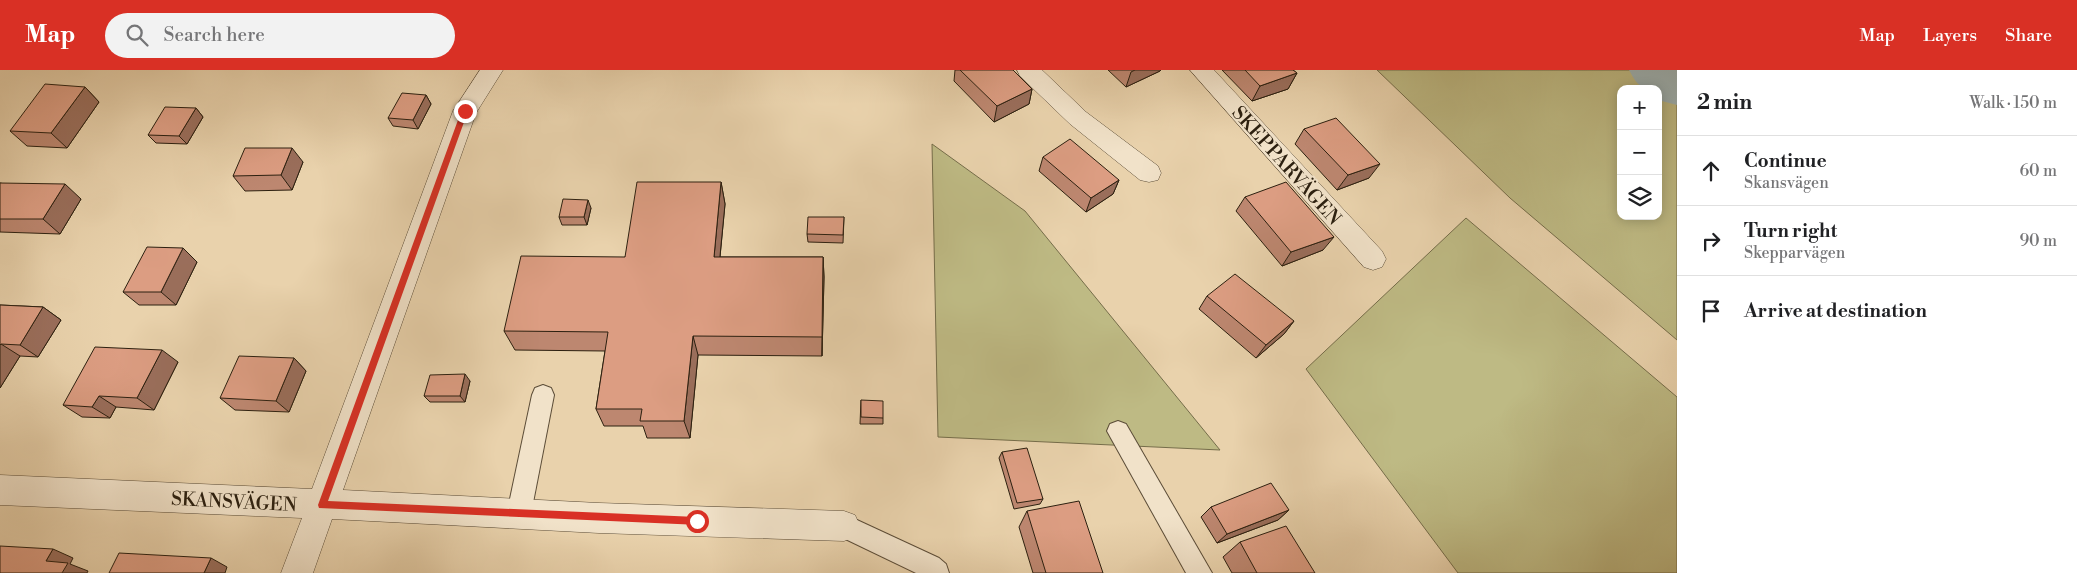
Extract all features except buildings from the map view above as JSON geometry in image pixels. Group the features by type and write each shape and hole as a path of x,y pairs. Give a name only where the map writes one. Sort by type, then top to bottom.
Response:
{"street":[{"path":"297,573 465,111 492,70"},
{"path":"1028,70 1078,118 1149,173"},
{"name":"SKEPPARVÄGEN","path":"1201,70 1373,259"},
{"name":"SKANSVÄGEN","path":"0,490 618,519 844,526"}],"lane":[{"path":"519,513 543,395"},
{"path":"1118,431 1200,573"},
{"name":"SKANSVÄGEN","path":"844,526 930,567 937,573"}],"shaded area":[{"path":"1377,70 1677,70 1677,340 1510,198"},
{"path":"932,144 1025,211 1220,450 938,437"},
{"path":"1466,218 1677,397 1677,573 1458,573 1306,369"}],"waterway":[{"path":"1656,70 1677,86"}],"route":[{"path":"465,111 322,505 697,521"}]}
